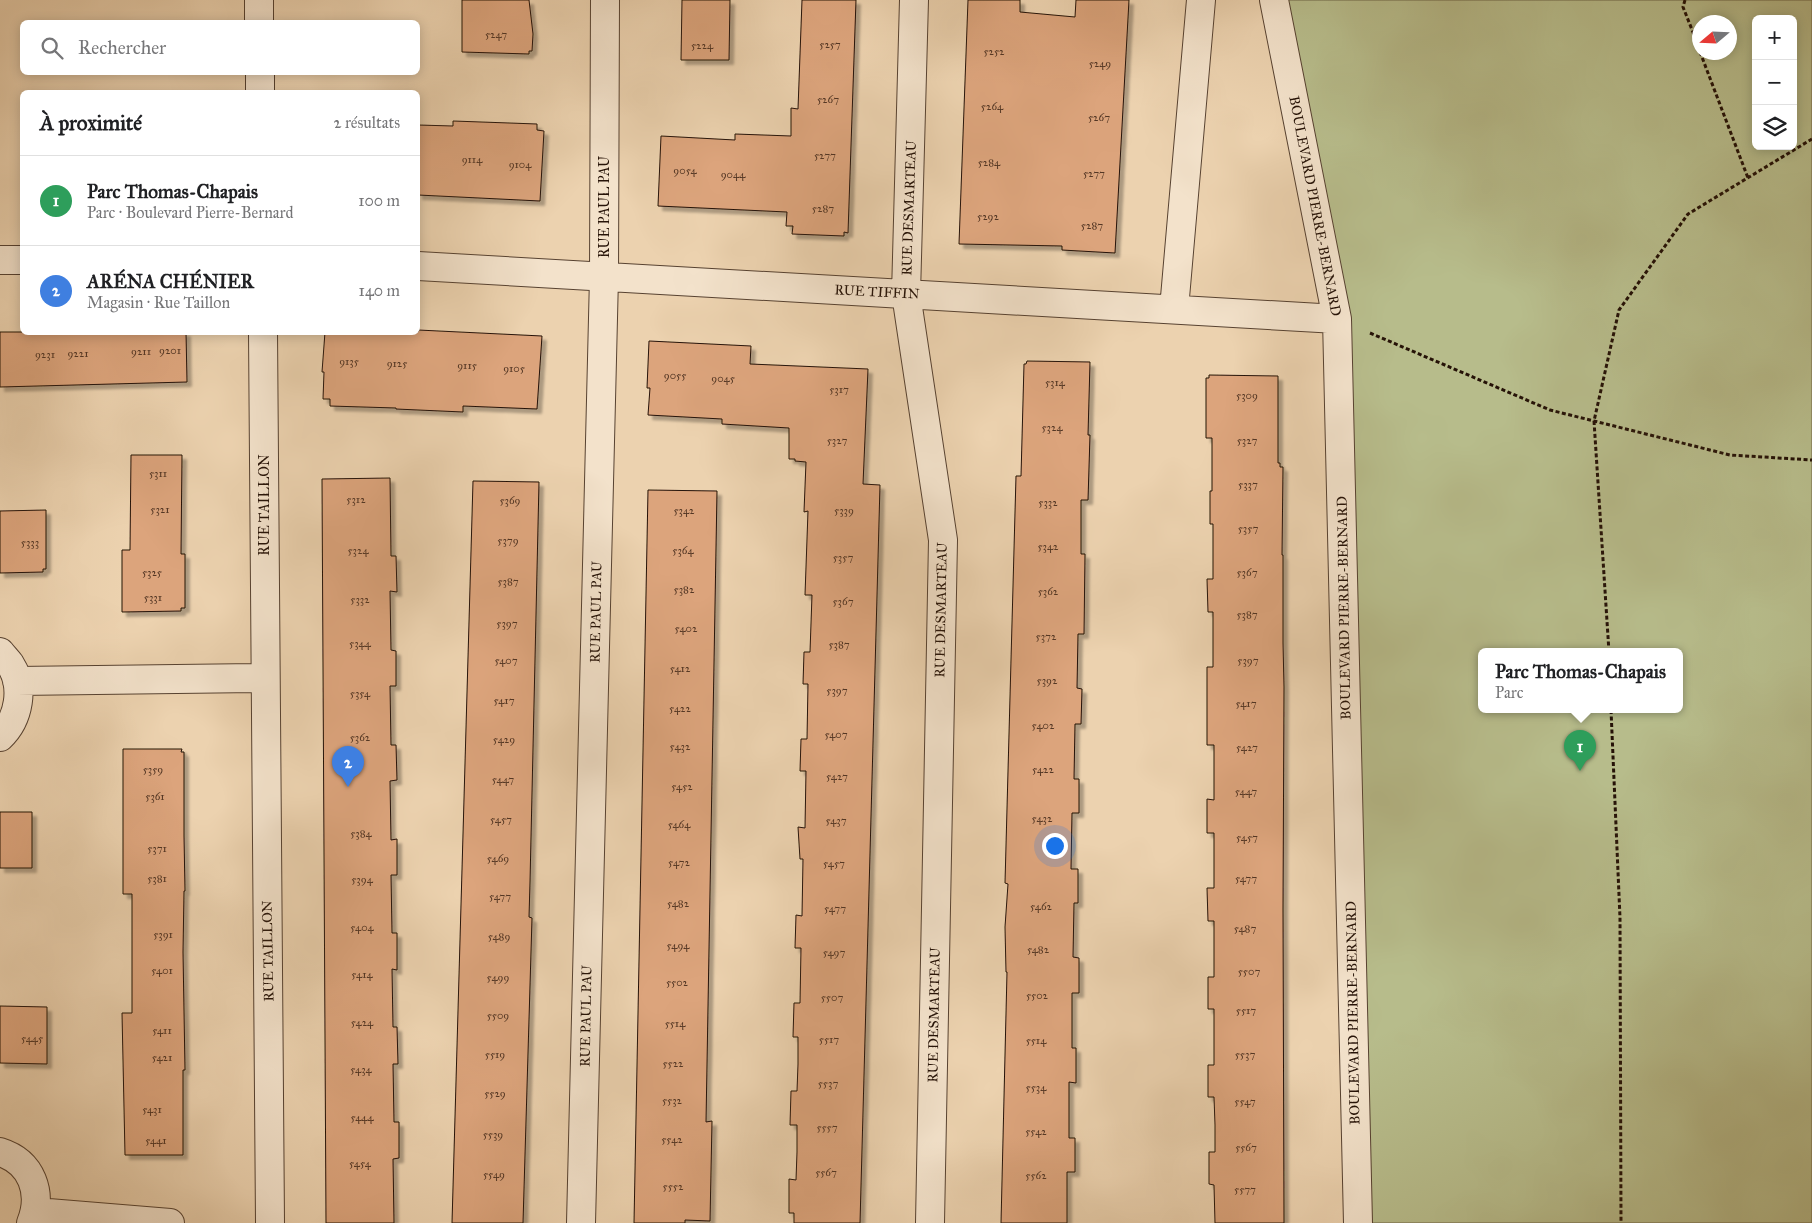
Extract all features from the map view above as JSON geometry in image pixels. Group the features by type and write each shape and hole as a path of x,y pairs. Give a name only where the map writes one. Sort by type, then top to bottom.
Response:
{"street":[{"path":"259,0 259,20"},
{"name":"RUE PAUL PAU","path":"581,1223 604,277 605,0"},
{"name":"RUE DESMARTEAU","path":"914,0 906,294 943,540 930,1223"},
{"path":"1174,309 1201,0"},
{"name":"BOULEVARD PIERRE-BERNARD","path":"1274,0 1337,319 1358,1223"},
{"path":"260,75 260,90"},
{"path":"0,260 20,260"},
{"name":"RUE TIFFIN","path":"420,266 1337,319"},
{"name":"RUE TAILLON","path":"262,335 270,1223"},
{"path":"0,652 11,665 17,681 18,701 13,720 0,737"},
{"path":"17,681 265,678"},
{"path":"0,1152 9,1155 22,1165 32,1179 37,1195 34,1217 170,1223"}],"path":[{"path":"1685,0 1683,7 1692,30"},
{"path":"1703,60 1748,178"},
{"path":"1609,648 1594,422 1619,310 1688,214 1812,139"},
{"path":"1337,319 1550,410 1730,455 1812,460"},
{"path":"1611,713 1620,918 1621,1223"}],"green space":[{"path":"1274,0 1812,0 1812,1223 1358,1223 1337,319"}],"building":[{"path":"462,0 529,0 533,34 532,51 529,51 529,54 462,52"},
{"path":"682,0 730,0 729,60 681,60"},
{"path":"802,0 856,0 848,233 844,232 844,236 792,234 793,226 786,226 787,212 658,206 661,136 735,140 735,134 791,136 791,108 798,109"},
{"path":"968,0 1020,0 1020,12 1075,17 1076,0 1129,0 1115,253 1062,250 1062,246 959,244"},
{"path":"453,121 537,124 537,130 544,131 540,201 420,195 420,125 453,126"},
{"path":"420,330 542,336 537,409 463,406 463,412 330,406 330,399 323,399 324,372 322,372 325,335 420,335"},
{"path":"0,332 20,332 20,335 186,335 187,382 0,387"},
{"path":"649,341 751,346 750,364 868,369 863,484 880,485 860,1223 794,1223 794,1213 789,1213 789,1179 796,1180 797,1152 797,1125 790,1125 791,1091 797,1091 798,1064 798,1037 793,1037 794,1003 800,1003 801,948 795,948 796,915 802,916 803,859 800,859 798,827 805,828 806,771 800,771 801,739 807,739 808,684 803,684 804,652 810,652 812,595 805,595 808,511 804,512 806,462 789,459 789,428 722,424 722,419 648,415 650,388 647,388"},
{"path":"1027,361 1090,362 1088,500 1081,500 1081,554 1085,554 1084,634 1078,634 1077,688 1082,689 1081,724 1075,724 1074,779 1079,779 1079,813 1072,813 1071,869 1078,869 1078,903 1074,903 1073,957 1079,958 1079,993 1072,993 1072,1048 1076,1048 1076,1083 1069,1082 1069,1138 1075,1138 1075,1172 1067,1172 1067,1223 1001,1223 1007,972 1005,927 1008,884 1005,883 1016,476 1021,476 1024,364"},
{"path":"1209,375 1278,376 1278,463 1280,463 1280,467 1283,467 1284,1223 1215,1223 1214,1185 1209,1184 1209,1152 1215,1152 1215,1125 1214,1097 1208,1097 1208,1065 1214,1065 1214,1009 1208,1009 1208,977 1214,977 1214,921 1208,921 1207,888 1214,888 1214,833 1207,833 1207,799 1214,800 1214,745 1207,745 1207,667 1213,667 1213,612 1208,612 1207,579 1213,579 1213,524 1210,524 1212,438 1206,438 1206,378 1209,378"},
{"path":"131,455 182,455 181,554 185,554 185,608 181,608 181,611 122,612 122,550 130,550"},
{"path":"390,478 391,556 396,556 397,592 390,591 391,650 396,651 396,686 390,686 391,745 396,745 397,780 390,781 391,840 397,839 397,875 391,875 392,933 397,933 397,970 392,969 393,1027 397,1027 398,1064 393,1064 394,1122 399,1122 399,1158 393,1159 394,1223 326,1223 322,479"},
{"path":"473,481 539,482 529,917 532,918 523,1223 452,1223"},
{"path":"648,490 717,491 706,1122 712,1121 710,1221 685,1220 685,1223 634,1223"},
{"path":"46,510 46,569 43,569 43,572 0,573 0,511"},
{"path":"123,749 182,749 181,752 184,752 185,891 183,952 185,1070 183,1070 183,1155 125,1155 122,1013 132,1013 132,894 123,894"},
{"path":"0,812 32,812 32,868 0,868"},
{"path":"0,1006 47,1007 47,1064 0,1063"}],"place":[{"name":"Parc Thomas-Chapais","path":"1580,771"},
{"name":"ARÉNA CHÉNIER","path":"348,787"}]}
